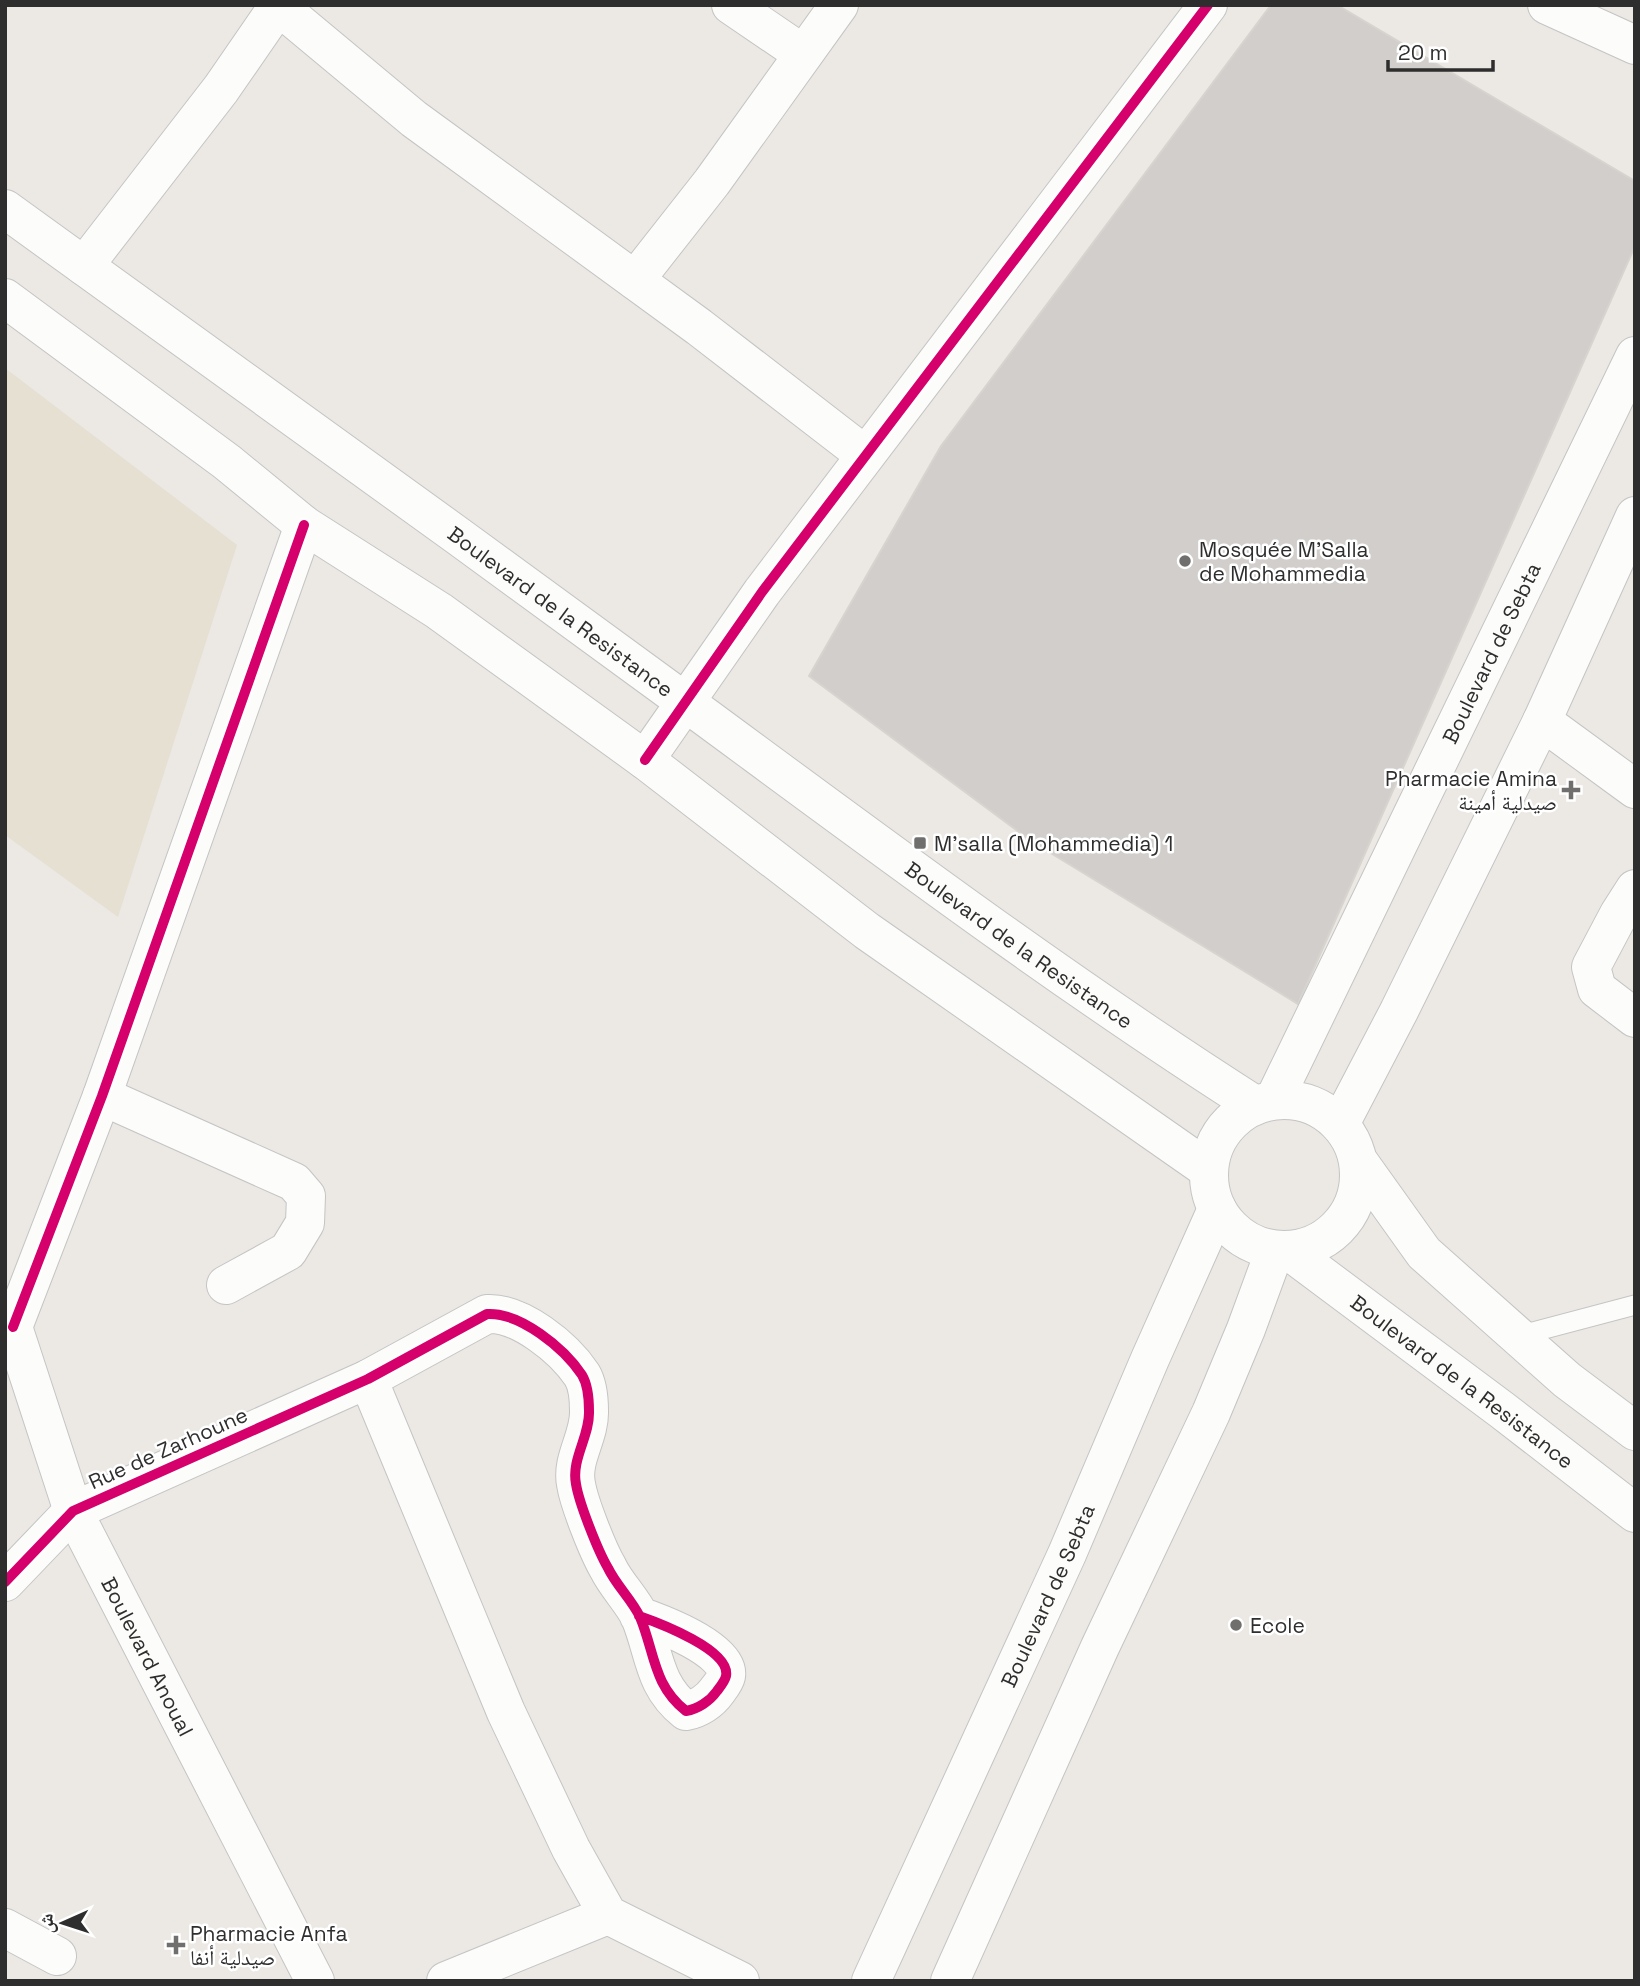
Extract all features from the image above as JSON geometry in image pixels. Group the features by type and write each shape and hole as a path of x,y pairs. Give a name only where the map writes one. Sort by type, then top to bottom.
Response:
{"street":[{"path":"731,5 803,54"},
{"path":"635,280 712,182 839,5"},
{"path":"1547,5 1635,45"},
{"path":"85,266 220,89 278,6 414,119 635,280 865,455"},
{"path":"645,760 762,592 1201,8"},
{"name":"Boulevard de la Resistance","path":"5,209 357,460 897,857 1141,1030 1265,1102"},
{"path":"5,298 227,462 304,525 439,611 645,760 867,930 1209,1170"},
{"name":"Boulevard de Sebta","path":"1265,1102 1635,356"},
{"path":"9,1325 102,1096 304,525"},
{"path":"1340,1124 1399,1011 1542,721 1632,528"},
{"path":"1542,721 1635,789"},
{"path":"1635,889 1591,967 1597,989 1635,1018"},
{"path":"102,1096 294,1182 306,1196 304,1223 288,1251 226,1285"},
{"path":"1359,1162 1359,1187 1350,1211 1337,1228 1313,1244 1282,1250 1251,1243 1231,1229 1217,1209 1209,1170 1213,1150 1223,1131 1237,1116 1265,1102 1299,1101 1321,1109 1340,1124 1352,1142 1359,1162 1423,1253 1567,1380 1635,1430"},
{"name":"Boulevard de Sebta","path":"871,1981 1058,1576 1217,1209"},
{"path":"950,1981 1100,1647 1211,1413 1282,1250"},
{"name":"Boulevard de la Resistance","path":"1282,1250 1481,1394 1635,1513"},
{"name":"Rue de Zarhoune","path":"5,1582 73,1511 368,1379 487,1314 496,1313 516,1319 543,1336 582,1376 589,1399 589,1423 575,1469 576,1484 608,1568 639,1616"},
{"name":"Boulevard Anoual","path":"9,1325 73,1511 315,1981"},
{"path":"368,1379 506,1712 571,1849 608,1915 740,1981"},
{"path":"446,1981 608,1915"},
{"path":"5,1927 57,1956"}],"lane":[{"path":"1518,1336 1635,1305"}],"shaded area":[{"path":"5,368 237,545 118,917 5,835"}],"building":[{"name":"Mosquée M'Salla de Mohammedia","path":"1271,5 1337,5 1635,181 1635,246 1298,1004 1031,841 809,676 941,446"}],"cycle path":[{"path":"645,760 762,592 1208,5"},
{"path":"13,1327 102,1096 304,525"},
{"path":"5,1582 73,1511 368,1379 487,1314 500,1315 527,1325 553,1343 582,1375 588,1393 589,1420 575,1475 589,1527 611,1574 633,1605 637,1611 640,1617 656,1668 675,1701 686,1711 714,1695 726,1676 725,1666 717,1657 692,1639 662,1625 649,1620 639,1616"}],"place":[{"name":"Mosquée M'Salla de Mohammedia","path":"1185,561"},
{"name":"Pharmacie Amina صيدلية أمينة","path":"1571,790"},
{"name":"M'salla (Mohammedia) 1","path":"920,843"},
{"name":"Ecole","path":"1236,1625"},
{"name":"Pharmacie Anfa صيدلية أنفا","path":"176,1945"}]}
